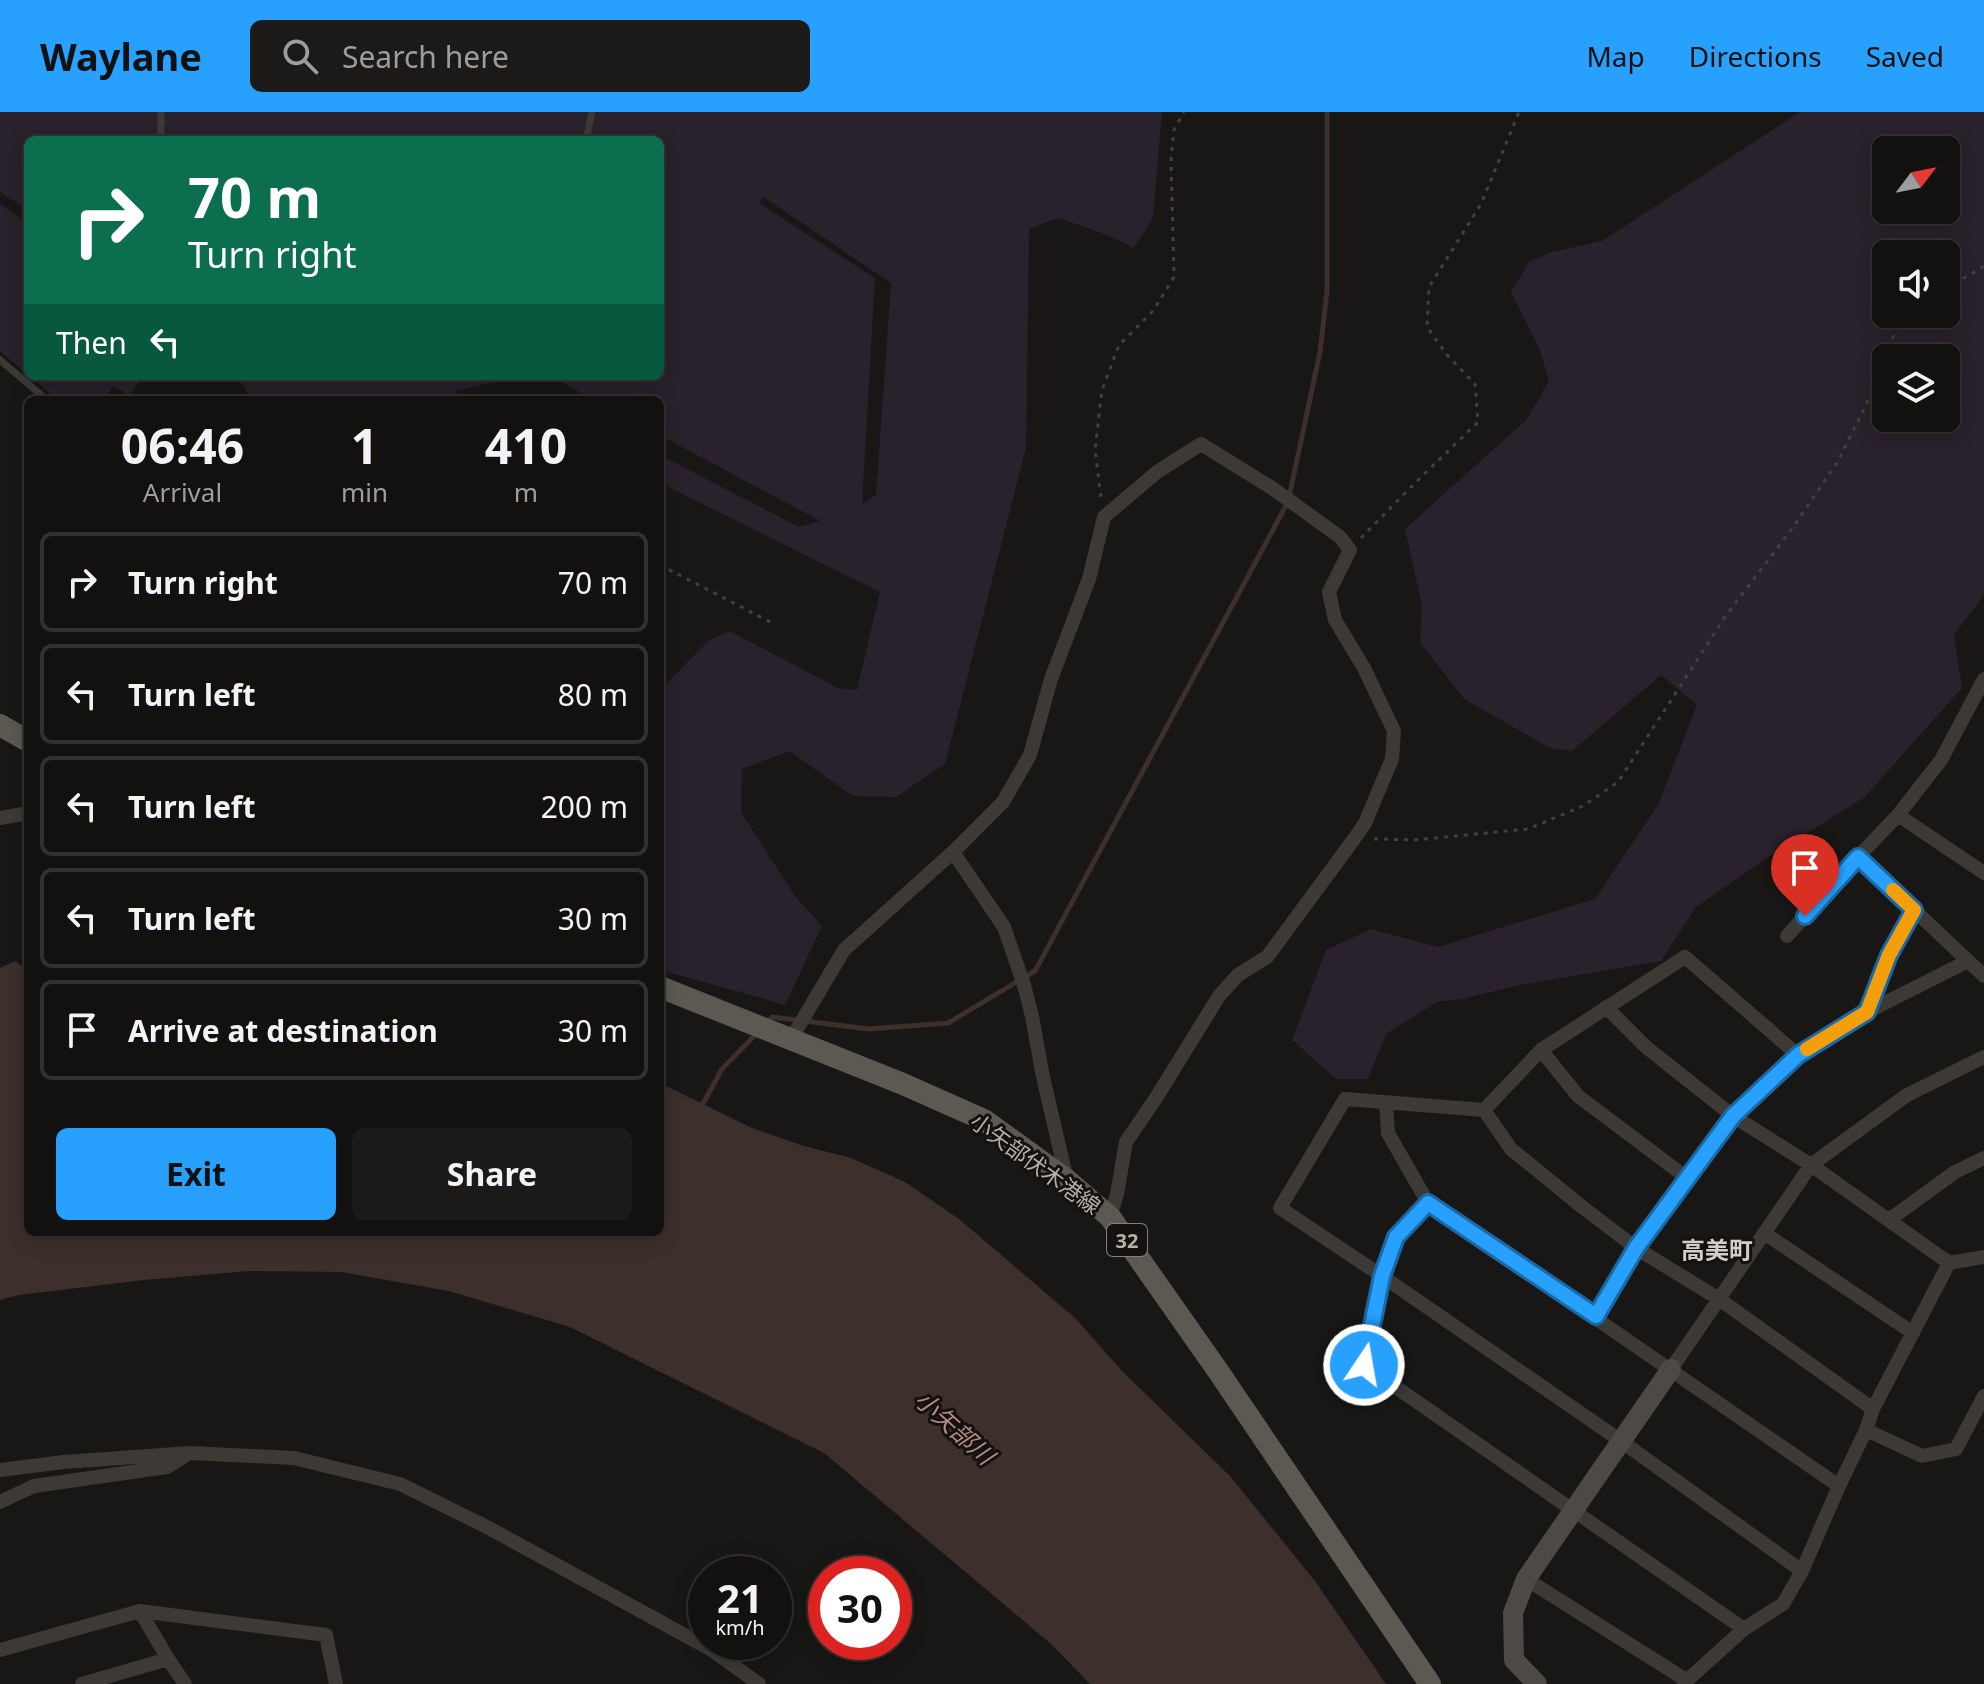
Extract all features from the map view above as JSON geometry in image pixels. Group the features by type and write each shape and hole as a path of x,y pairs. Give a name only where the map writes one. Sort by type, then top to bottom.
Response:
{"main road":[{"path":"0,725 24,739"},
{"name":"小矢部伏木港線","path":"664,989 903,1084 984,1120 1067,1180 1110,1217 1430,1684"}],"street":[{"path":"791,1039 844,950 953,852 1003,802 1030,755 1051,679 1089,579 1104,517 1157,472 1201,444 1272,488 1340,537 1350,550 1329,592 1335,620 1364,668 1394,731 1392,759 1365,823 1354,839 1267,957 1238,975 1219,996 1126,1142 1110,1217"},
{"path":"1787,936 1898,815 1941,760 1984,679"},
{"path":"0,818 24,814"},
{"path":"1898,815 1984,873"},
{"path":"953,852 1004,927 1032,1016 1067,1180"},
{"path":"1858,857 1984,976"},
{"path":"1867,1012 1889,955 1914,910"},
{"path":"1484,1110 1541,1050 1685,957 1798,1055"},
{"path":"1596,1316 1636,1248 1733,1116 1798,1055 1867,1012 1968,961"},
{"path":"1606,1007 1646,1047 1733,1116 1811,1165 1949,1263 1984,1257"},
{"path":"1541,1050 1578,1096 1687,1178"},
{"path":"1537,1684 1514,1660 1513,1613 1526,1579 1811,1165 1907,1095 1984,1057"},
{"path":"1484,1110 1345,1099 1280,1208 1621,1441 1802,1571"},
{"path":"1386,1103 1388,1133 1428,1203 1839,1486"},
{"path":"1484,1110 1511,1149 1636,1248 1719,1299 1873,1409"},
{"path":"1889,1220 1955,1172 1984,1158"},
{"path":"1428,1203 1396,1237 1382,1276 1364,1365 1744,1629"},
{"path":"1764,1233 1913,1333"},
{"path":"1526,1579 1684,1682 1744,1629 1783,1604 1802,1571 1873,1409 1949,1263"},
{"path":"1866,1430 1922,1456 1956,1449 1984,1396"},
{"path":"0,1470 190,1453 294,1458 400,1484 501,1534 712,1650 759,1684"},
{"path":"0,1502 34,1486 167,1467 190,1453"},
{"path":"0,1650 140,1611 326,1635 336,1684"},
{"path":"140,1611 185,1684"},
{"path":"82,1684 168,1659"}],"lane":[{"path":"161,112 161,136"},
{"path":"587,136 592,112"},
{"path":"0,360 42,396"}],"path":[{"path":"1104,517 1095,450 1102,390 1119,345 1153,311 1174,277 1171,160 1174,130 1184,112"},
{"path":"1350,550 1478,422 1475,384 1448,356 1427,327 1429,287 1481,204 1519,112"},
{"path":"1960,281 1984,266"},
{"path":"1354,839 1414,840 1528,829 1583,806 1618,782 1725,617 1794,526 1838,461 1866,405 1898,328"},
{"path":"664,567 774,624"}],"shaded area":[{"path":"0,112 1162,112 1153,218 1134,248 1059,218 1029,229 1026,448 945,764 896,797 853,796 789,751 742,769 741,812 795,896 822,926 785,1005 664,969 664,686 709,640 730,631 838,688 857,690 880,592 664,485 664,457 799,527 820,521 664,437 664,396 588,396 558,380 664,380 664,136 24,136 24,207 0,192","holes":["762,196 891,283 876,495 862,504 875,278 760,204"]},
{"path":"1800,112 1984,112 1984,595 1954,635 1962,688 1865,797 1696,907 1661,961 1437,1002 1386,1034 1368,1079 1336,1079 1292,1040 1326,950 1371,929 1438,947 1595,899 1658,805 1697,705 1661,675 1572,751 1550,748 1464,699 1420,642 1422,605 1405,529 1527,419 1549,381 1540,350 1511,292 1529,262 1552,252 1602,241"},
{"path":"0,204 24,220 24,372 0,351"},
{"path":"35,380 142,380 129,395 114,386 105,396 53,396"},
{"path":"240,380 503,380 456,391 458,396 250,396"}],"water":[{"name":"小矢部川","path":"15,961 24,968 24,1236 664,1236 664,1085 752,1128 851,1158 905,1182 959,1219 1075,1318 1122,1371 1230,1476 1315,1581 1386,1684 1090,1684 1051,1644 824,1453 570,1327 449,1291 341,1272 249,1271 144,1280 0,1300 0,968"}],"waterway":[{"path":"768,1022 772,1017 869,1029 948,1023 1035,971 1288,502 1320,352 1327,291 1327,112"},
{"path":"700,1109 722,1069 758,1032"}],"slow traffic":[{"path":"1807,1049 1867,1012 1889,955 1914,910 1893,890"}],"district":[{"name":"高美町","path":"1717,1249"}],"route":[{"path":"1364,1365 1382,1276 1396,1237 1428,1203 1596,1316 1636,1248 1733,1116 1798,1055 1867,1012 1889,955 1914,910 1858,857 1805,916"}]}
